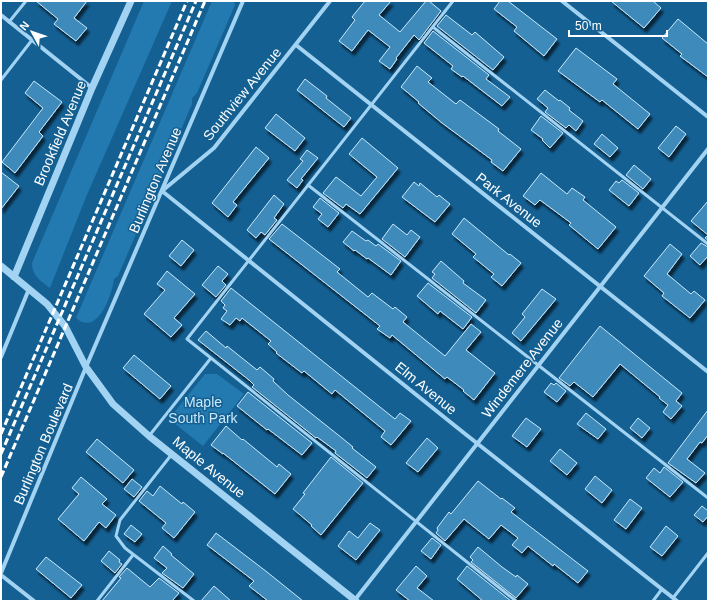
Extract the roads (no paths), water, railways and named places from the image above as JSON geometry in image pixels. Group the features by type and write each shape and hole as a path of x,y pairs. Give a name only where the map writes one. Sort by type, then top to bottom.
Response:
{"street":[{"name":"Brookfield Avenue","path":"14,276 92,88 131,1"},
{"name":"Burlington Avenue","path":"86,368 243,1"},
{"name":"Southview Avenue","path":"162,191 214,148 330,1"},
{"path":"562,1 708,117"},
{"path":"1,15 92,88"},
{"name":"Park Avenue","path":"296,45 708,372"},
{"name":"Windemere Avenue","path":"355,601 708,149"},
{"name":"Elm Avenue","path":"162,191 677,601"},
{"name":"Maple Avenue","path":"1,266 47,304 65,326 86,368 113,404 172,454 355,601"},
{"path":"1,357 29,288"},
{"name":"Burlington Boulevard","path":"1,574 86,368"},
{"path":"1,574 34,601"}],"lane":[{"path":"9,22 26,1"},
{"path":"453,1 187,339 516,601"},
{"path":"433,27 708,244"},
{"path":"1,80 32,40"},
{"path":"308,185 708,498"},
{"path":"150,436 211,358"},
{"path":"172,454 120,520 116,536 125,548 194,601"},
{"path":"673,598 708,553"},
{"path":"97,601 134,555"},
{"path":"653,601 662,589"}],"railway":[{"path":"1,434 187,1"},
{"path":"1,454 196,1"},
{"path":"1,477 205,1"}],"park label":[{"name":"Maple South Park","path":"203,410"}]}
